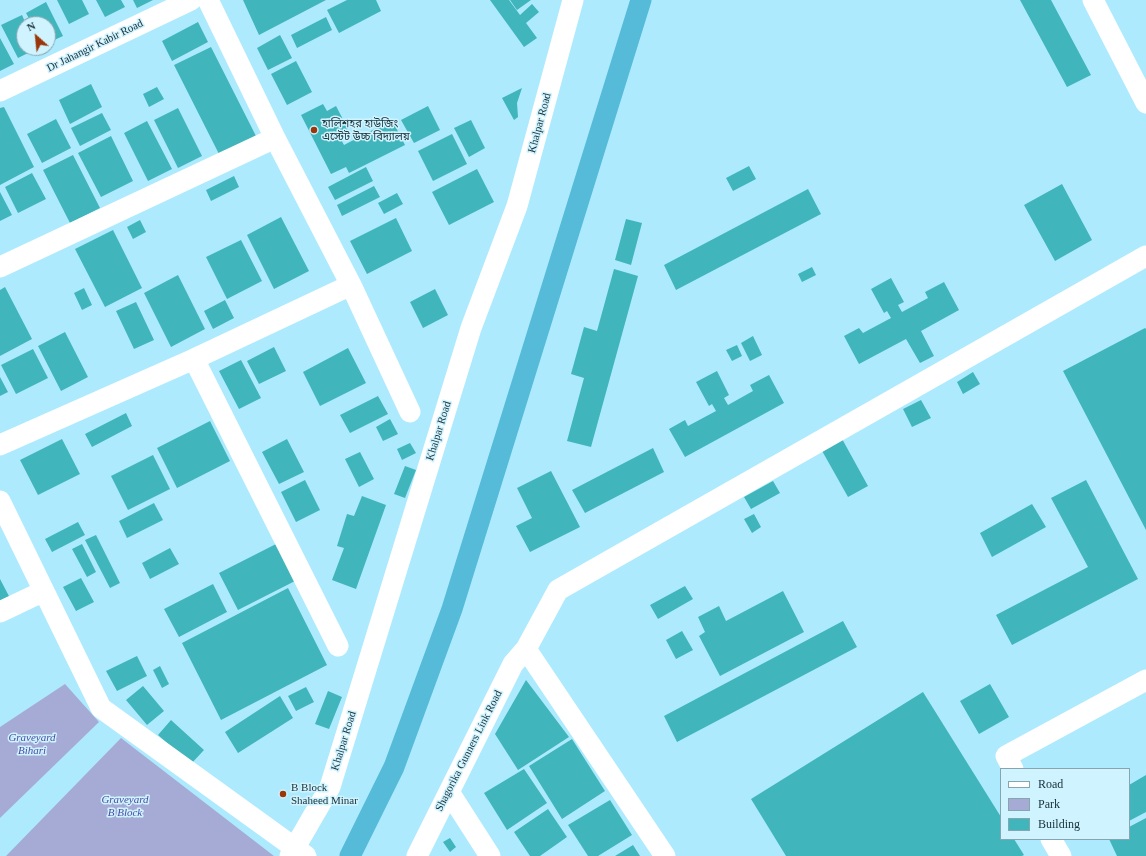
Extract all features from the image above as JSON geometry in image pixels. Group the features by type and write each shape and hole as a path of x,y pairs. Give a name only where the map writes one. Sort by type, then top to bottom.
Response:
{"street":[{"name":"Dr Jahangir Kabir Road","path":"0,91 191,0"},
{"path":"208,0 275,138 351,285 410,412"},
{"name":"Khalpar Road","path":"297,853 330,787 471,328 517,206 573,0"},
{"path":"1093,0 1146,103"},
{"path":"0,267 275,138"},
{"name":"Shagorika Gunners Link Road","path":"417,856 513,664 526,648 558,590 1146,256"},
{"path":"0,446 194,359 351,285"},
{"path":"194,359 338,646"},
{"path":"0,501 101,708 297,853"},
{"path":"0,612 44,591"},
{"path":"526,648 665,856"},
{"path":"1012,768 1006,756 1146,680"},
{"path":"449,792 490,856"},
{"path":"1053,840 1061,856"}],"green space":[{"name":"Graveyard Bihari","path":"65,684 99,722 0,818 0,727"},
{"name":"Graveyard B Block","path":"121,738 274,856 6,856"}],"building":[{"path":"57,0 82,0 89,14 69,24"},
{"path":"96,0 121,0 125,7 105,17"},
{"path":"133,0 153,0 137,8"},
{"path":"243,0 326,0 259,35"},
{"path":"347,0 376,0 381,11 339,33 327,10"},
{"path":"490,0 509,0 520,15 532,4 539,12 526,23 537,38 524,47"},
{"path":"510,0 531,0 517,10"},
{"path":"1020,0 1051,0 1091,75 1067,87"},
{"path":"46,2 53,16 28,16 26,13"},
{"path":"326,17 332,30 297,48 291,35"},
{"path":"16,18 16,54 1,25"},
{"path":"56,22 63,36 56,39"},
{"path":"198,22 208,42 172,61 162,41"},
{"path":"280,35 292,58 268,70 257,48"},
{"path":"0,38 14,64 0,71"},
{"path":"211,47 257,138 220,156 174,65"},
{"path":"296,61 312,92 287,105 271,74"},
{"path":"91,84 102,107 70,124 59,100"},
{"path":"157,87 164,99 149,107 143,94"},
{"path":"522,88 517,103 518,117 514,120 502,98"},
{"path":"323,104 327,111 336,106 348,129 338,134 344,145 392,120 405,145 349,173 346,167 331,174 301,115"},
{"path":"428,106 440,130 414,143 401,120"},
{"path":"4,107 34,167 0,185 0,108"},
{"path":"178,108 202,156 178,168 154,120"},
{"path":"102,113 111,130 80,146 71,128"},
{"path":"56,119 71,148 42,163 27,134"},
{"path":"471,120 485,148 469,157 454,128"},
{"path":"147,121 172,169 148,181 124,133"},
{"path":"452,134 467,164 433,181 418,151"},
{"path":"111,136 133,181 101,197 78,153"},
{"path":"73,155 100,208 70,223 43,170"},
{"path":"749,166 756,179 733,191 726,178"},
{"path":"366,167 373,181 335,200 328,187"},
{"path":"477,169 494,202 449,225 432,192"},
{"path":"32,173 46,199 18,213 5,187"},
{"path":"234,176 239,187 211,201 206,190"},
{"path":"1062,184 1092,240 1055,261 1024,205"},
{"path":"374,186 380,197 342,216 337,205"},
{"path":"808,189 821,214 676,290 664,265"},
{"path":"0,192 12,215 0,221"},
{"path":"397,193 403,204 384,214 378,203"},
{"path":"281,217 309,271 274,289 247,235"},
{"path":"396,218 412,251 367,274 350,241"},
{"path":"626,219 642,223 631,265 615,260"},
{"path":"140,220 146,232 133,239 127,227"},
{"path":"113,230 142,288 105,307 75,249"},
{"path":"241,240 262,281 227,299 206,257"},
{"path":"812,267 816,275 802,282 798,274"},
{"path":"614,269 638,276 591,447 567,441 584,378 571,374 584,327 597,331"},
{"path":"178,275 205,329 171,347 144,293"},
{"path":"891,278 904,302 898,305 902,312 928,298 925,292 944,282 959,310 921,331 934,356 920,363 906,339 859,364 844,336 859,328 863,333 891,318 887,311 884,313 871,289"},
{"path":"5,287 32,339 0,356 0,290"},
{"path":"84,288 92,305 82,310 74,293"},
{"path":"435,289 448,315 423,328 410,302"},
{"path":"225,300 234,318 213,329 204,311"},
{"path":"136,302 154,340 134,349 116,311"},
{"path":"1145,328 1146,329 1146,530 1063,371"},
{"path":"65,332 88,377 61,391 38,346"},
{"path":"753,336 762,355 750,361 741,343"},
{"path":"737,345 742,356 732,361 726,350"},
{"path":"274,347 286,371 259,384 247,361"},
{"path":"348,348 366,383 320,406 303,372"},
{"path":"33,349 48,378 16,394 1,365"},
{"path":"241,360 261,398 239,409 219,371"},
{"path":"717,371 729,395 724,398 728,405 753,391 750,385 769,375 784,403 685,457 669,429 685,420 688,426 716,411 712,404 709,406 696,382"},
{"path":"973,372 980,384 963,394 957,382"},
{"path":"0,377 8,392 0,396"},
{"path":"378,396 388,414 350,433 340,415"},
{"path":"921,400 931,418 912,427 903,409"},
{"path":"126,413 132,426 92,447 85,434"},
{"path":"390,419 398,434 383,441 376,427"},
{"path":"210,421 230,461 177,488 157,448"},
{"path":"841,437 868,486 848,497 821,449"},
{"path":"62,439 80,474 38,495 20,460"},
{"path":"287,439 304,472 279,484 262,452"},
{"path":"410,443 416,453 402,460 397,449"},
{"path":"653,448 664,472 585,513 572,490"},
{"path":"360,452 374,479 359,487 345,459"},
{"path":"153,455 170,489 128,510 111,476"},
{"path":"405,466 416,470 405,498 394,494"},
{"path":"551,471 580,527 530,552 516,526 532,518 517,488"},
{"path":"305,480 320,510 296,522 281,492"},
{"path":"1086,480 1138,579 1012,645 996,615 1088,567 1051,498"},
{"path":"773,481 780,493 751,509 744,497"},
{"path":"362,496 386,505 356,589 332,580 344,548 337,546 347,514 354,516"},
{"path":"154,503 163,520 127,538 119,521"},
{"path":"1032,504 1046,527 992,557 980,533"},
{"path":"754,514 761,527 752,533 744,519"},
{"path":"78,522 85,535 52,552 45,539"},
{"path":"96,535 120,583 110,588 85,540"},
{"path":"82,544 96,572 87,577 72,549"},
{"path":"276,544 295,581 238,610 219,573"},
{"path":"170,548 179,564 150,579 142,563"},
{"path":"81,578 94,602 76,611 63,587"},
{"path":"0,579 11,600 0,606"},
{"path":"213,584 227,612 179,637 164,609"},
{"path":"685,586 693,599 658,619 650,605"},
{"path":"288,588 327,665 221,720 182,643"},
{"path":"783,591 804,632 720,676 699,636 705,632 698,617 719,606 726,621"},
{"path":"843,621 857,647 677,742 664,716"},
{"path":"682,631 693,650 676,659 666,640"},
{"path":"137,656 147,676 117,691 106,671"},
{"path":"160,666 169,684 162,688 153,670"},
{"path":"526,680 569,737 518,770 495,734"},
{"path":"990,684 1009,717 979,734 960,701"},
{"path":"143,686 164,711 147,725 126,700"},
{"path":"306,687 314,702 296,711 288,696"},
{"path":"328,691 342,697 329,729 315,724"},
{"path":"923,692 1000,815 1000,840 1015,840 1024,855 786,856 751,799"},
{"path":"280,696 293,718 238,753 225,732"},
{"path":"171,720 204,750 191,764 158,735"},
{"path":"572,739 605,791 562,819 529,766"},
{"path":"524,769 547,803 507,830 484,793"},
{"path":"1146,775 1146,812 1130,820 1130,784"},
{"path":"610,800 632,835 598,856 588,856 568,825"},
{"path":"548,809 567,837 540,856 530,856 514,832"},
{"path":"1146,818 1146,856 1117,856 1109,840 1130,840 1130,826"},
{"path":"450,838 456,847 450,852 443,842"},
{"path":"633,845 640,856 615,856"}],"waterway":[{"path":"350,856 394,767 452,609 641,0"}],"place":[{"name":"হালিশহর হাউজিং এস্টেট উচ্চ বিদ্যালয়","path":"314,130"},
{"name":"B Block Shaheed Minar","path":"283,794"}]}
